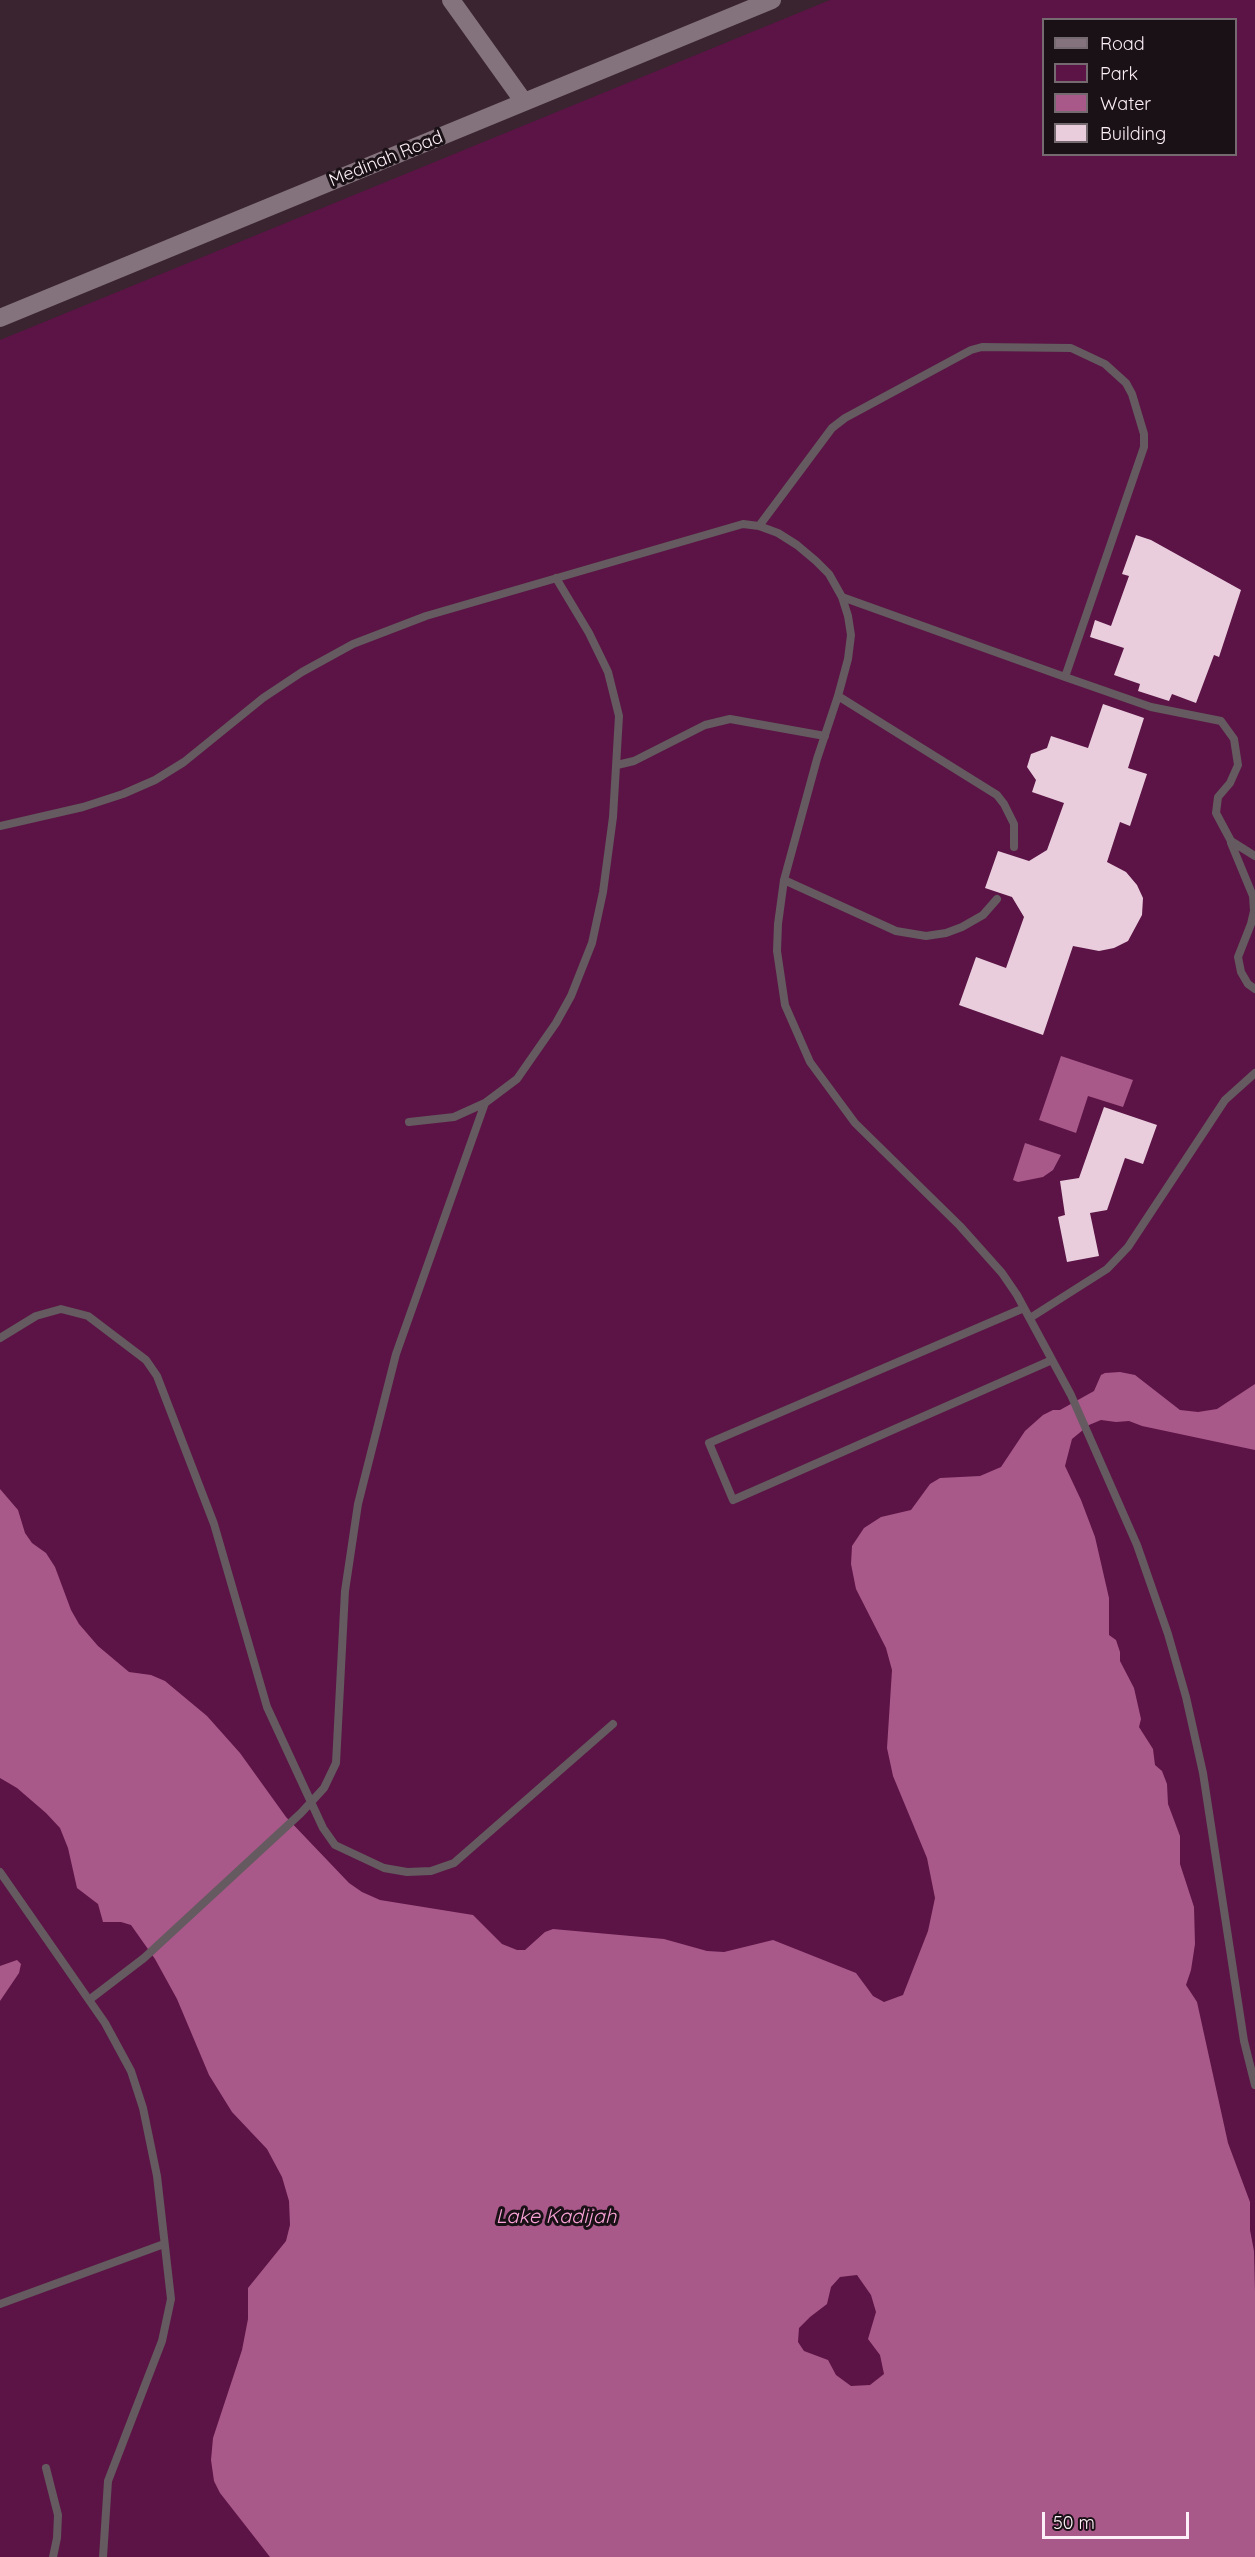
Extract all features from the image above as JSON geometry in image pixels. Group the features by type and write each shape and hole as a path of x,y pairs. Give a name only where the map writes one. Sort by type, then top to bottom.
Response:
{"main road":[{"path":"451,0 524,102"},
{"name":"Medinah Road","path":"0,318 772,0"}],"lane":[{"path":"759,526 832,428 845,418 960,355 982,347 1059,346 1085,353 1105,364 1126,383 1132,394 1144,434 1144,447 1065,677"},
{"path":"0,826 83,807 123,794 155,780 184,762 263,698 302,672 353,644 426,616 729,526 743,524 759,526 778,533 805,551 829,574 842,597 851,635 848,659 838,696 797,828 784,880 777,951 779,978 785,1005 810,1062 855,1123 1002,1273 1030,1318 1071,1395 1090,1437 1137,1545 1168,1634 1186,1697 1203,1773 1244,2041 1255,2085"},
{"path":"409,1122 454,1117 485,1103 517,1079 538,1052 571,996 592,943 603,892 617,765 619,716 608,672 589,633 556,578"},
{"path":"842,597 1151,707 1221,721 1234,739 1238,765 1230,783 1218,798 1216,813 1231,841 1253,896 1254,910 1251,924 1238,957 1241,972 1248,984 1255,989"},
{"path":"838,696 996,795 1011,815 1015,834 1014,847"},
{"path":"617,765 634,761 705,725 730,718 825,736"},
{"path":"1231,841 1255,856"},
{"path":"784,880 896,930 926,936 946,933 962,927 984,915 997,899"},
{"path":"1030,1318 1107,1269 1128,1247 1225,1100 1255,1073"},
{"path":"89,2000 144,1958 301,1813 324,1788 336,1763 345,1591 358,1504 396,1354 485,1103"},
{"path":"1024,1308 709,1443 733,1500 1052,1360"},
{"path":"0,1338 36,1316 61,1309 88,1316 146,1360 157,1376 214,1524 267,1707 324,1828 335,1845 384,1868 407,1872 431,1871 454,1863 613,1724"},
{"path":"0,1872 89,2000 131,2071 140,2099 157,2176 171,2298 162,2341 108,2481 103,2557"},
{"path":"0,2304 164,2244"},
{"path":"46,2468 58,2515 53,2557"}],"green space":[{"path":"830,0 1255,0 1255,2557 0,2557 0,340"}],"water":[{"path":"1061,1056 1133,1080 1123,1107 1088,1096 1076,1133 1039,1120"},
{"path":"1025,1143 1061,1155 1053,1170 1043,1177 1018,1182 1013,1180"},
{"name":"Lake Kadijah","path":"1120,1372 1135,1375 1180,1410 1198,1412 1217,1409 1255,1384 1255,1450 1142,1426 1129,1421 1101,1420 1089,1425 1072,1439 1065,1466 1095,1537 1109,1598 1109,1635 1116,1640 1120,1661 1134,1688 1141,1719 1139,1727 1153,1749 1155,1765 1162,1771 1167,1784 1168,1804 1180,1836 1180,1864 1194,1907 1195,1944 1186,1985 1197,2002 1228,2143 1250,2202 1255,2291 1255,2557 270,2557 220,2493 214,2481 211,2460 213,2438 242,2350 248,2319 248,2288 286,2241 290,2225 289,2201 282,2177 267,2149 232,2112 209,2075 177,1999 155,1959 131,1925 121,1922 103,1922 98,1904 77,1888 68,1848 60,1828 17,1788 0,1778 0,1489 18,1510 25,1533 32,1543 46,1553 55,1567 71,1610 79,1624 98,1646 129,1672 151,1675 165,1681 207,1716 240,1753 286,1817 349,1883 362,1892 380,1900 473,1915 502,1944 517,1950 525,1950 545,1932 553,1929 664,1939 707,1951 724,1952 773,1940 856,1973 873,1996 884,2002 903,1995 928,1931 935,1898 927,1858 893,1776 887,1748 892,1670 886,1648 856,1589 851,1564 852,1546 864,1528 881,1517 911,1510 930,1484 940,1478 980,1476 1001,1467 1025,1431 1043,1415 1053,1410 1060,1410 1094,1391 1101,1375","holes":["857,2275 871,2295 876,2312 868,2339 880,2355 884,2374 870,2385 851,2386 836,2375 828,2360 804,2351 798,2342 799,2328 827,2304 831,2287 840,2277"]},
{"path":"17,1960 21,1964 19,1973 0,2001 0,1966"}],"building":[{"path":"1136,535 1151,540 1241,590 1219,657 1214,655 1196,703 1172,694 1169,701 1138,691 1140,684 1114,675 1124,648 1090,637 1095,620 1111,626 1129,576 1122,574"},
{"path":"1103,704 1144,718 1128,768 1147,774 1130,826 1120,822 1107,862 1126,872 1137,885 1143,898 1142,915 1128,941 1114,948 1099,951 1073,946 1043,1035 959,1005 976,957 1006,968 1024,917 1012,897 985,888 998,851 1029,861 1047,850 1064,803 1032,792 1036,780 1027,767 1031,754 1047,748 1051,736 1088,748"},
{"path":"1104,1107 1157,1125 1143,1164 1125,1158 1107,1210 1090,1213 1099,1256 1067,1262 1058,1217 1065,1215 1060,1181 1079,1178"}]}
